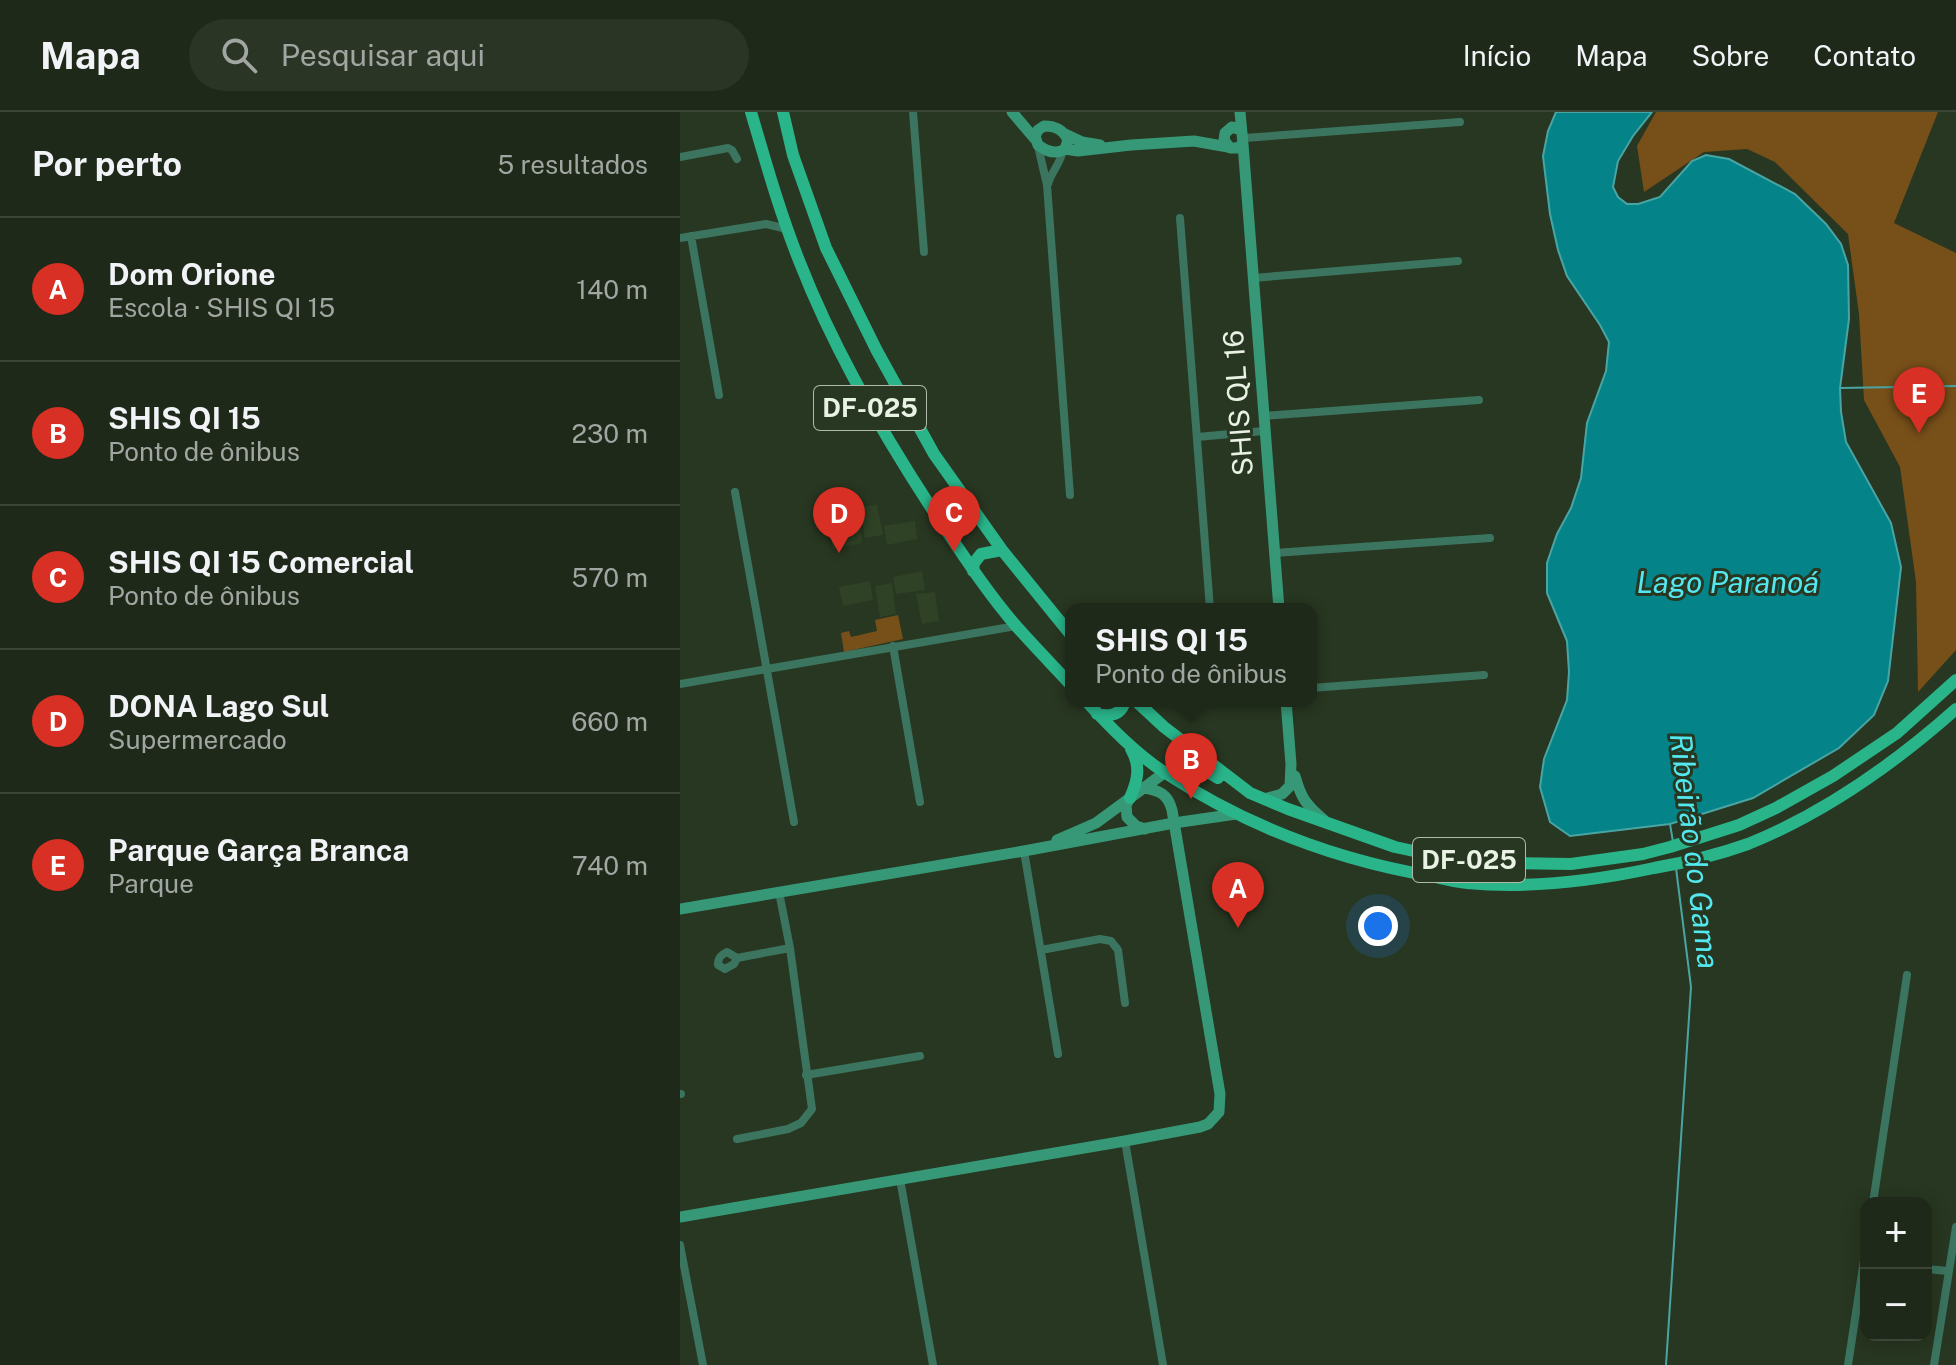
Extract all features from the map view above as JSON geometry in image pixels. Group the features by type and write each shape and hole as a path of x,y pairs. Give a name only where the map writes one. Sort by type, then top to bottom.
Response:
{"main road":[{"name":"DF-025","path":"751,112 787,229 819,308 859,390 973,571 1016,626 1065,679"},
{"name":"DF-025","path":"783,112 793,155 826,248 934,454 1002,550 1065,628"},
{"path":"973,571 974,563 981,554 1002,550"},
{"name":"DF-025","path":"1142,707 1250,793 1332,826 1395,847 1442,857 1542,864 1583,862 1656,851 1739,825 1833,776 1897,733 1956,680"},
{"name":"DF-025","path":"1091,707 1164,773 1236,814 1315,847 1388,869 1467,883 1534,884 1601,879 1658,868 1746,844 1815,812 1888,764 1950,718 1956,709"},
{"path":"1097,714 1116,714 1123,707"},
{"path":"1888,764 1877,765 1873,759 1897,733"},
{"path":"1121,737 1133,752 1138,768 1130,798"},
{"path":"1164,773 1176,767 1193,765 1250,793"},
{"path":"1388,869 1395,867 1400,858 1399,850 1395,847"}],"street":[{"path":"913,112 924,252"},
{"path":"1015,112 1044,126 1055,127 1082,142 1108,147"},
{"path":"1015,112 1047,151 1060,152 1194,141 1237,134 1460,122"},
{"name":"SHIS QL 16","path":"1238,112 1237,134 1246,193 1278,603"},
{"path":"1044,126 1038,130 1037,142 1047,185 1070,495"},
{"path":"1047,185 1068,143 1065,134"},
{"path":"1194,141 1237,148 1237,134"},
{"name":"SHIS QL 16","path":"1237,134 1224,140 1240,169 1246,193"},
{"path":"680,157 728,148 737,159"},
{"path":"680,238 766,224 773,220 779,207"},
{"path":"1180,218 1210,603"},
{"path":"766,224 787,229"},
{"path":"691,236 719,395"},
{"path":"1253,278 1458,261"},
{"path":"1263,416 1479,400"},
{"path":"1197,437 1264,431"},
{"path":"735,492 794,822"},
{"path":"1274,553 1490,538"},
{"path":"996,629 1002,623 1005,612"},
{"path":"680,684 1016,626"},
{"path":"893,646 920,802"},
{"path":"1317,688 1484,675"},
{"path":"1264,799 1282,794 1289,788 1291,764 1286,707"},
{"path":"1291,764 1302,799 1332,826"},
{"path":"1028,850 1096,823 1164,773"},
{"path":"680,1217 1125,1141 1200,1127 1214,1119 1220,1108 1220,1094 1171,805 1166,796 1156,789 1143,788"},
{"path":"1130,798 1126,805 1127,817 1136,826 1145,829"},
{"path":"680,909 1236,814"},
{"path":"1028,850 1058,1054"},
{"path":"737,1139 788,1129 801,1123 812,1109 790,948 779,892"},
{"path":"1041,950 1100,939 1111,941 1118,950 1125,1003"},
{"path":"737,958 790,948"},
{"path":"1874,1197 1907,975"},
{"path":"806,1075 920,1056"},
{"path":"1125,1141 1163,1365"},
{"path":"900,1179 933,1365"},
{"path":"1934,1365 1956,1227"},
{"path":"680,1245 703,1365"},
{"path":"1848,1365 1864,1269"},
{"path":"1932,1270 1948,1271"}],"shaded area":[{"path":"1656,112 1938,112 1894,223 1956,253 1956,650 1918,692 1916,582 1900,467 1864,400 1859,314 1848,234 1775,162 1747,149 1704,152 1644,192 1637,146"},
{"path":"877,505 883,535 865,538 860,507"},
{"path":"915,521 917,539 887,545 884,526"},
{"path":"860,526 862,543 833,549 830,532"},
{"path":"922,571 925,590 896,594 893,577"},
{"path":"870,581 873,600 843,606 839,587"},
{"path":"892,583 896,614 880,617 875,586"},
{"path":"935,592 939,621 922,624 916,594"},
{"path":"898,615 903,639 844,652 841,633 849,631 851,637 877,631 875,620"}],"water":[{"name":"Lago Paranoá","path":"1556,112 1652,112 1618,161 1613,187 1618,197 1627,204 1660,197 1692,161 1706,155 1729,159 1795,194 1826,224 1841,244 1848,265 1849,319 1840,388 1846,442 1891,523 1901,567 1888,681 1874,715 1839,748 1753,798 1670,824 1570,836 1550,822 1540,787 1544,759 1567,700 1569,672 1567,641 1547,593 1547,563 1581,478 1587,423 1606,371 1609,342 1567,276 1558,250 1543,156"}],"waterway":[{"path":"1840,388 1956,386"},
{"name":"Ribeirão do Gama","path":"1670,824 1673,842"},
{"name":"Ribeirão do Gama","path":"1666,1365 1691,987 1676,868"}],"place":[{"name":"Parque Garça Branca","path":"1919,433"},
{"name":"SHIS QI 15 Comercial","path":"954,552"},
{"name":"DONA Lago Sul","path":"839,553"},
{"name":"SHIS QI 15","path":"1191,799"},
{"name":"Dom Orione","path":"1238,928"}]}
